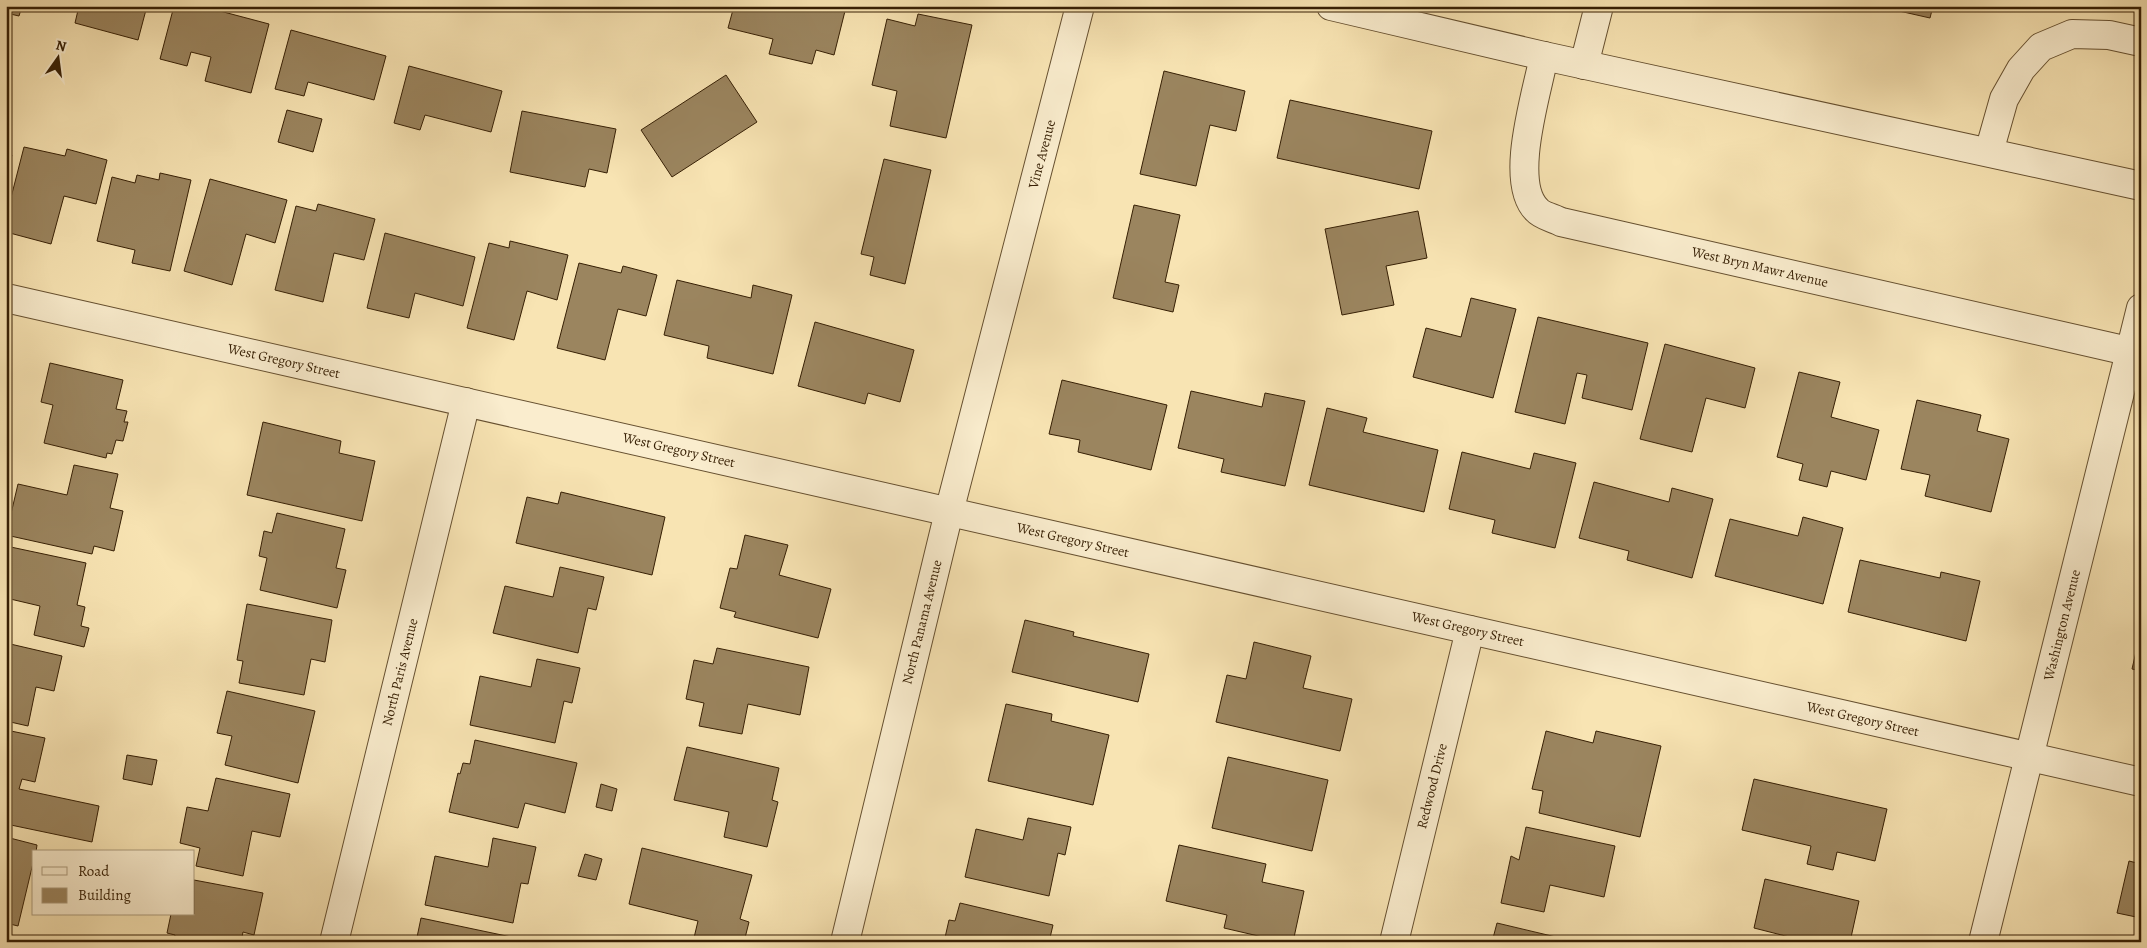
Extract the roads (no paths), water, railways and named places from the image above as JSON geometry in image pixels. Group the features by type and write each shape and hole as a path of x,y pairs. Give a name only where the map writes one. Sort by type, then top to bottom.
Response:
{"street":[{"name":"Vine Avenue","path":"1003,303 1080,6"},
{"path":"1331,6 1584,65 2141,186"},
{"path":"1584,65 1599,6"},
{"path":"1989,152 2004,99 2021,69 2041,47 2072,34 2109,35 2141,42"},
{"name":"West Bryn Mawr Avenue","path":"1544,56 1525,148 1523,174 1528,196 1537,211 1561,222 2135,352"},
{"name":"West Gregory Street","path":"6,298 2141,782"},
{"name":"North Panama Avenue","path":"844,942 949,512 1003,303"},
{"name":"Washington Avenue","path":"1983,942 2135,352 2141,308"},
{"name":"North Paris Avenue","path":"334,942 466,402"},
{"name":"Redwood Drive","path":"1394,942 1470,630"}]}
